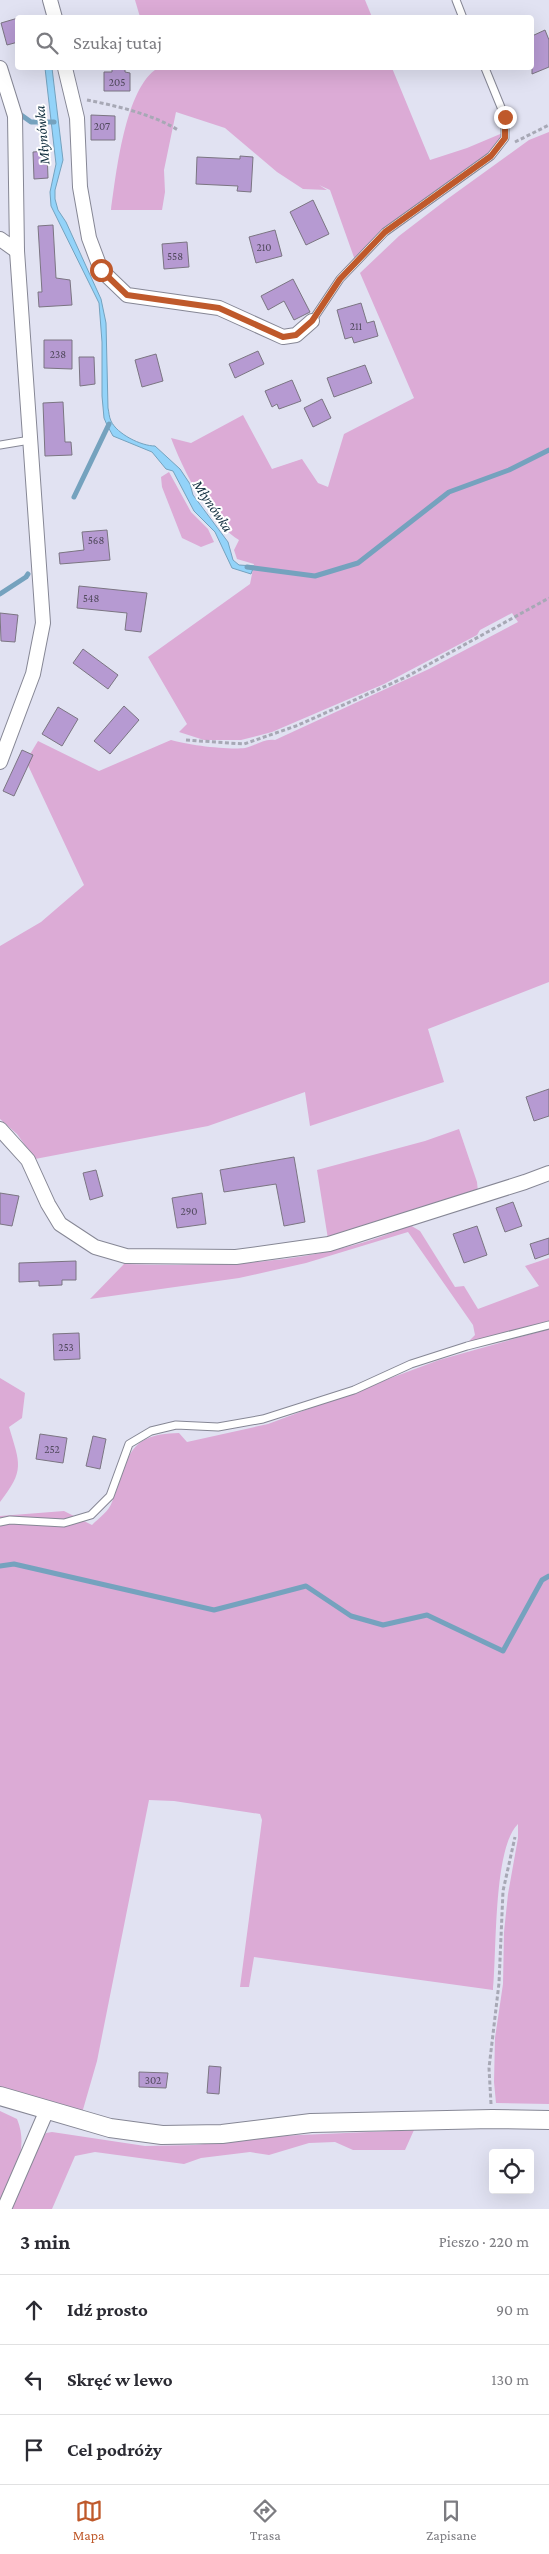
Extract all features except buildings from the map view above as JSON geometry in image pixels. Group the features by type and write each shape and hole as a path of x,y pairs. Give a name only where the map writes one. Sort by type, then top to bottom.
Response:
{"street":[{"path":"50,0 54,15"},
{"path":"0,68 14,116 17,251 43,623 33,674 0,762"},
{"path":"65,70 77,118 80,187 89,238 101,270 127,295 219,308 283,337 296,335 312,321"},
{"path":"0,238 17,251"},
{"path":"0,1129 28,1160 48,1204 60,1224 95,1247 126,1256 236,1257 329,1244 401,1223 549,1173"},
{"path":"0,2096 110,2128 162,2135 222,2134 311,2123 492,2119 549,2120"},
{"path":"4,2209 47,2110"}],"lane":[{"path":"456,0 462,15"},
{"path":"312,321 340,279 385,232 491,156 505,138 505,117 486,70"},
{"path":"0,445 30,440"},
{"path":"0,1522 10,1520 64,1523 90,1515 110,1496 129,1444 151,1431 176,1425 218,1427 263,1420 354,1390 420,1361 467,1346 549,1325"}],"path":[{"path":"72,97 115,106 167,123 178,130"},
{"path":"491,156 549,125"},
{"path":"186,740 244,744 296,726 406,677 549,598"},
{"path":"492,2119 489,2068 498,1983 503,1891 515,1836"}],"shaded area":[{"path":"135,0 365,0 371,15 139,15"},
{"path":"156,70 393,70 430,160 467,148 505,132 491,156 385,232 356,263 330,190 319,185 327,190 303,189 277,172 225,128 176,112 164,170 165,192 162,210 111,210 124,133 137,93 147,78"},
{"path":"549,132 549,982 428,1029 444,1082 310,1126 305,1092 208,1126 35,1159 17,1134 0,1119 0,946 41,922 84,885 26,761 38,741 99,771 171,740 208,747 245,748 263,741 275,740 429,669 518,622 512,613 480,630 477,635 384,684 272,732 241,740 204,740 179,732 187,724 148,657 250,584 254,564 237,559 234,550 239,540 217,521 207,508 182,465 171,438 191,443 243,415 272,469 302,459 318,483 328,487 344,434 414,398 360,273 399,236 446,200 529,140"},
{"path":"169,472 191,512 208,529 214,542 201,547 182,538 162,487 161,477"},
{"path":"459,1129 477,1182 478,1192 328,1239 317,1170 425,1141"},
{"path":"410,1225 420,1231 455,1287 464,1286 478,1309 539,1286 525,1266 549,1258 549,1321 468,1342 475,1335 473,1325 408,1232 306,1263 239,1278 90,1299 124,1264 196,1265 270,1261 342,1248"},
{"path":"549,1329 549,2104 496,2103 494,2082 495,2038 503,1984 504,1932 508,1894 518,1838 518,1824 510,1837 504,1855 500,1878 493,1990 254,1957 249,1987 240,1987 262,1820 260,1814 174,1801 149,1800 97,2061 82,2113 0,2089 0,1516 64,1511 92,1525 111,1505 131,1452 147,1438 179,1433 187,1442 268,1424 439,1360"},
{"path":"0,1378 25,1393 22,1418 9,1427 18,1459 17,1474 14,1482 0,1502"},
{"path":"0,2111 17,2119 22,2142 18,2164 0,2206"},
{"path":"414,2130 405,2150 353,2150 335,2142 309,2143 269,2155 250,2152 201,2158 184,2164 95,2152 75,2156 52,2209 11,2209 46,2133 52,2132 145,2146 195,2145 278,2136"}],"water":[{"path":"45,70 52,70 63,160 55,190 55,199 58,210 66,222 101,299 106,323 108,408 110,419 114,426 124,435 143,444 155,446 180,469 190,484 193,495 228,542 233,560 239,565 254,566 251,574 232,568 215,532 194,511 173,471 166,469 152,452 113,436 107,425 104,418 102,396 102,342 99,303 51,206 50,192 56,164"}],"waterway":[{"path":"17,112 31,122 54,122"},
{"path":"74,497 109,424"},
{"name":"Młynówka","path":"247,567 315,576 358,563 449,492 509,470 549,450"},
{"path":"0,594 28,574"},
{"path":"0,1566 14,1564 214,1610 306,1586 351,1616 383,1625 427,1615 503,1651 542,1580 549,1576"}],"route":[{"path":"101,270 127,295 219,308 283,337 296,335 312,321 340,279 385,232 491,156 505,138 505,117"}]}
